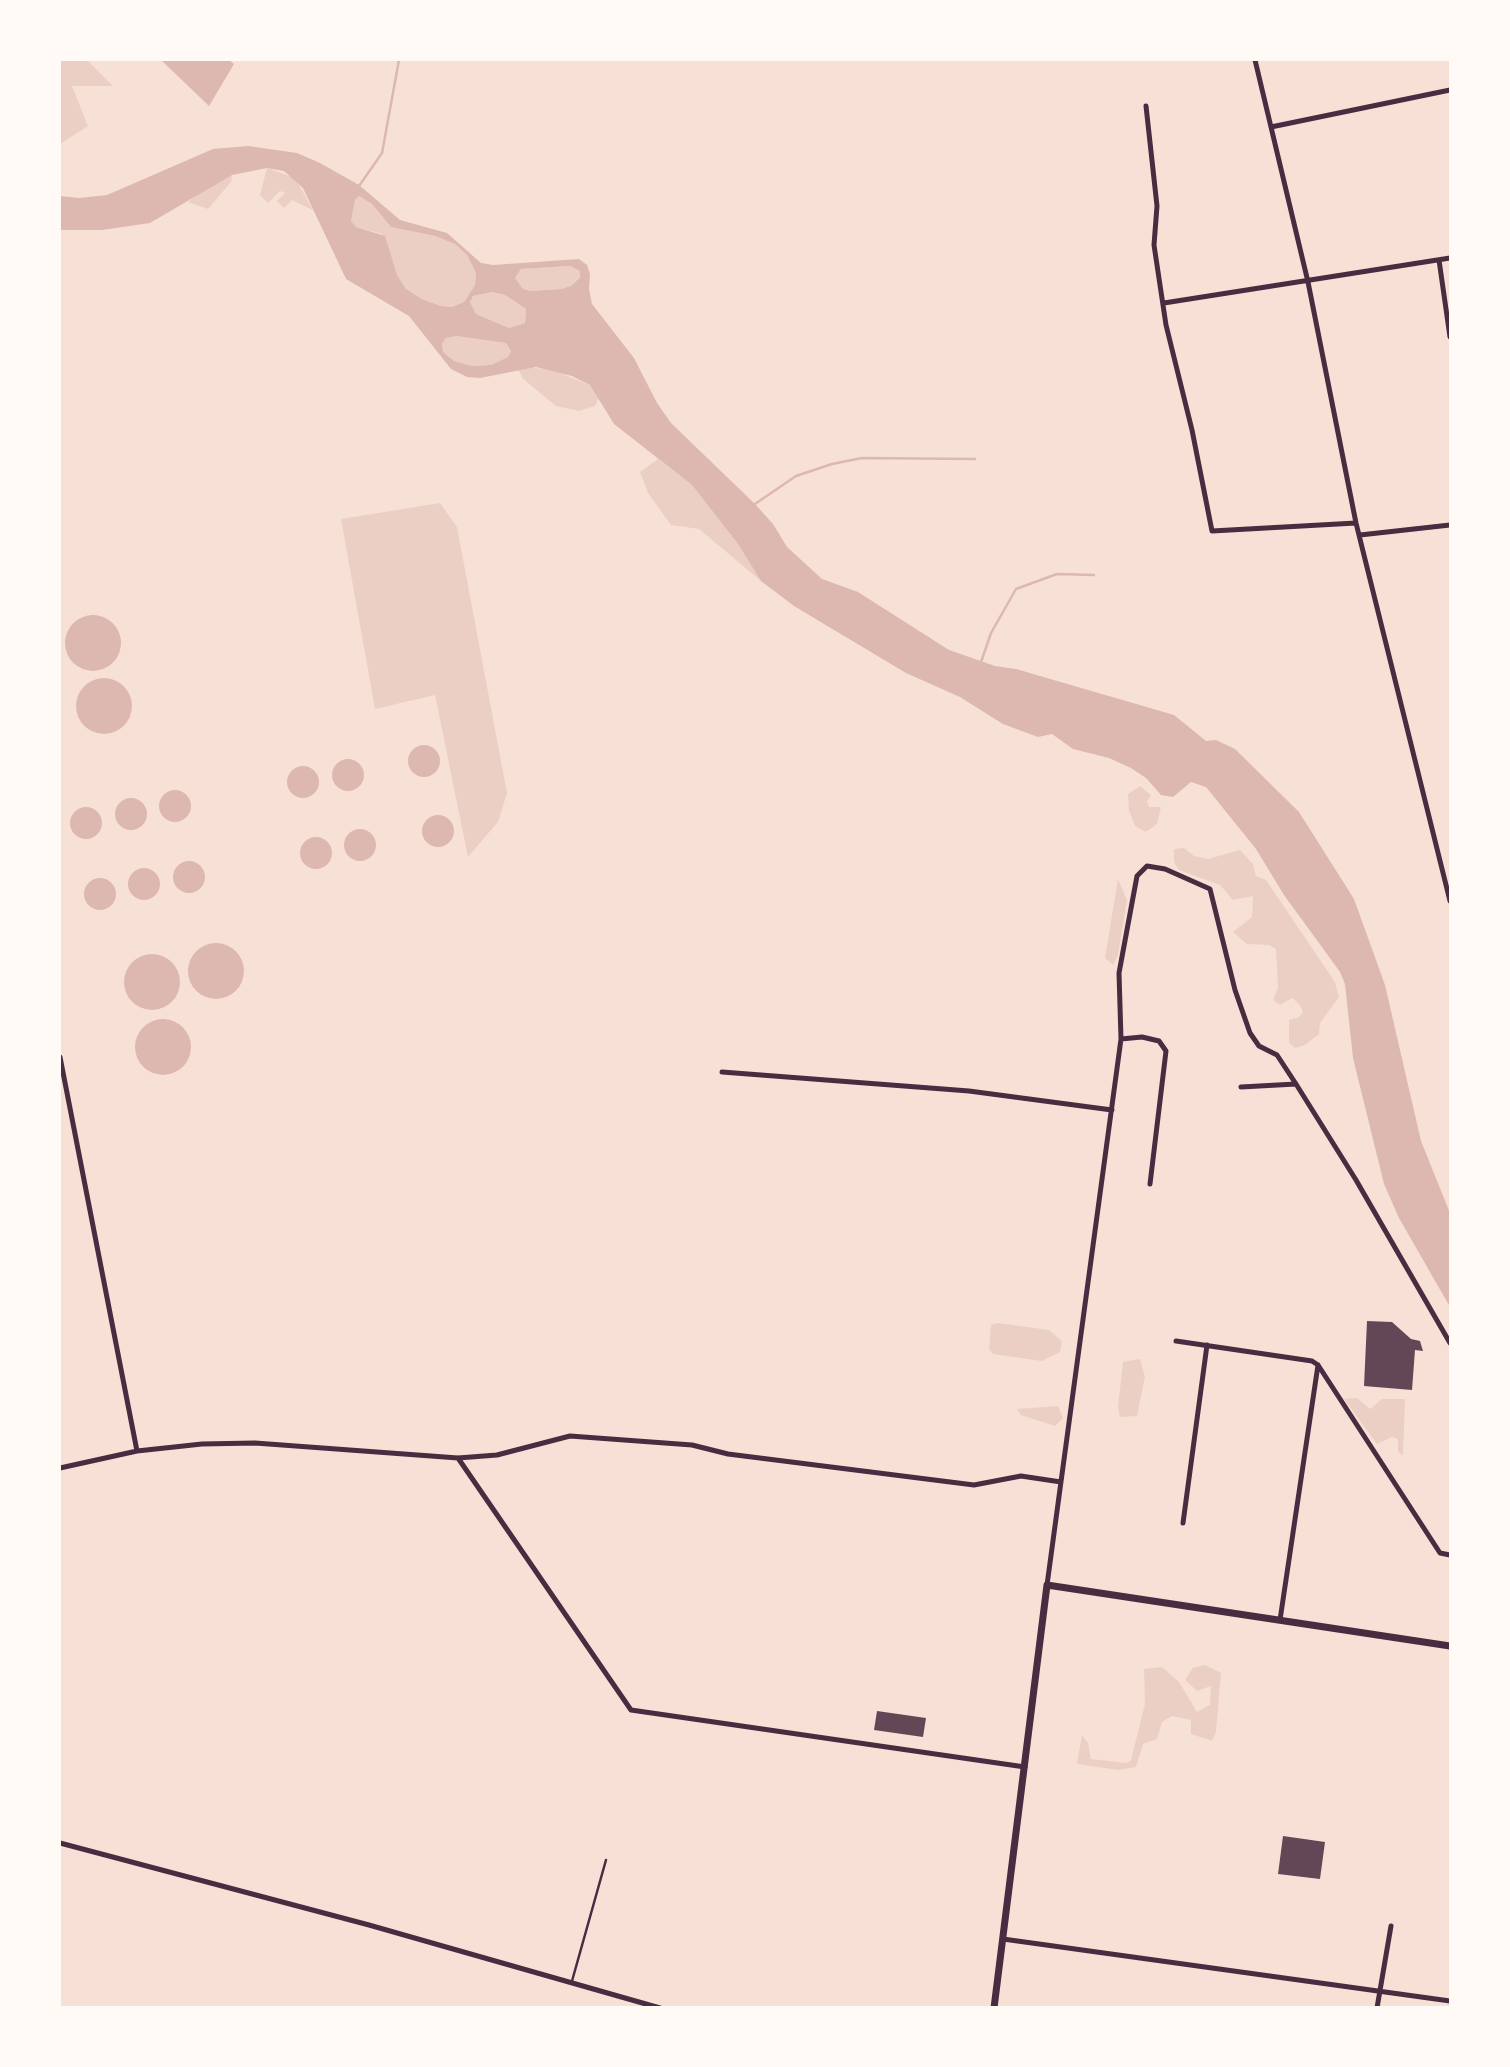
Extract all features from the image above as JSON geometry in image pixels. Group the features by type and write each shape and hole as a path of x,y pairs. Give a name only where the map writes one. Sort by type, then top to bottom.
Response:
{"street":[{"path":"1255,60 1308,282 1356,523 1451,901"},
{"path":"1271,127 1451,90"},
{"path":"1146,106 1157,206 1154,245 1166,325 1212,531 1356,523"},
{"path":"1164,303 1451,258"},
{"path":"1439,260 1451,337"},
{"path":"1360,535 1451,525"},
{"path":"994,2007 1121,1039 1119,973 1137,876 1147,866 1165,869 1210,889 1235,990 1250,1032 1259,1046 1277,1055 1296,1084 1451,1342"},
{"path":"1121,1039 1142,1037 1158,1041 1166,1051 1150,1184"},
{"path":"60,1057 137,1451"},
{"path":"722,1072 969,1091 1112,1110"},
{"path":"1241,1087 1296,1084"},
{"path":"1176,1341 1312,1361 1318,1365 1440,1553 1451,1555"},
{"path":"1183,1523 1207,1345"},
{"path":"1280,1620 1318,1365"},
{"path":"60,1468 137,1451 255,1443 458,1458 496,1455 570,1436 692,1445 728,1454 974,1485 1021,1476 1061,1482"},
{"path":"458,1458 631,1710 1025,1767"},
{"path":"1048,1585 1451,1646"},
{"path":"60,1843 660,2007"},
{"path":"1377,2007 1391,1926"},
{"path":"1003,1939 1451,2001"}],"lane":[{"path":"572,1982 606,1860"}],"shaded area":[{"path":"60,60 87,60 113,86 72,86 88,126 60,144"},
{"path":"161,60 229,60 234,64 209,106"},
{"path":"248,146 297,153 359,185 400,220 447,233 481,263 493,265 579,259 587,265 590,274 592,304 634,358 657,403 671,423 755,504 773,524 787,547 822,579 858,592 949,650 995,666 1016,669 1174,715 1206,741 1216,740 1235,749 1299,812 1354,899 1385,985 1421,1141 1450,1213 1450,1307 1399,1218 1384,1184 1353,1058 1345,984 1340,972 1284,895 1256,849 1206,787 1191,782 1173,797 1161,795 1146,778 1131,768 1109,758 1073,749 1052,734 1038,737 1003,724 960,697 906,673 794,606 761,581 738,544 692,485 614,424 590,385 572,376 536,367 480,378 467,377 451,369 409,316 346,279 303,188 284,171 267,168 232,175 150,223 102,230 60,230 60,196 79,198 107,195 213,149","holes":["359,196 372,204 391,227 435,236 455,244 467,255 476,273 475,285 464,302 452,307 441,306 406,289 397,275 385,236 356,227 351,221 355,200","570,266 580,271 580,277 571,286 561,289 531,291 523,289 515,278 521,269","492,292 505,295 526,309 525,323 509,328 476,314 470,302 473,296","456,336 506,343 511,351 508,357 491,365 472,366 454,361 443,352 442,344 446,338"]},
{"path":"267,168 295,178 313,210 292,200 284,208 277,201 285,193 280,191 268,203 260,195"},
{"path":"232,175 231,182 208,209 188,202 209,186"},
{"path":"359,196 372,204 391,227 435,236 455,244 467,255 476,273 475,285 464,302 452,307 441,306 406,289 397,275 382,234 356,227 351,221 355,200"},
{"path":"570,266 580,271 580,276 571,286 561,289 531,291 523,289 515,278 521,269"},
{"path":"492,292 505,295 526,309 525,323 509,328 476,314 470,302 473,296"},
{"path":"456,336 506,343 511,351 508,357 491,365 471,366 454,361 443,352 442,344 446,338"},
{"path":"526,367 552,370 590,385 599,397 595,406 579,411 556,406 522,378 519,370"},
{"path":"658,459 692,485 738,544 761,581 699,529 671,525 648,493 640,472"},
{"path":"440,503 457,527 507,793 498,822 468,857 435,695 375,709 341,519"},
{"path":"88,615 98,615 113,623 119,632 119,654 113,663 98,671 88,671 70,659 65,648 65,638 77,620"},
{"path":"99,678 109,678 124,686 130,695 130,717 124,726 109,734 99,734 81,722 76,711 76,701 88,683"},
{"path":"424,745 435,750 440,761 435,772 424,777 413,772 408,761 413,750"},
{"path":"348,759 359,764 364,775 359,786 348,791 337,786 332,775 337,764"},
{"path":"303,766 314,771 319,782 314,793 303,798 292,793 287,782 292,771"},
{"path":"1140,786 1151,795 1147,801 1149,807 1161,807 1157,824 1146,832 1135,826 1129,811 1128,794"},
{"path":"175,790 186,795 191,806 186,817 175,822 164,817 159,806 164,795"},
{"path":"131,798 142,803 147,814 142,825 131,830 120,825 115,814 120,803"},
{"path":"86,807 97,812 102,823 97,834 86,839 75,834 70,823 75,812"},
{"path":"438,815 449,820 454,831 449,842 438,847 427,842 422,831 427,820"},
{"path":"360,829 371,834 376,845 371,856 360,861 349,856 344,845 349,834"},
{"path":"316,837 327,842 332,853 327,864 316,869 305,864 300,853 305,842"},
{"path":"1184,848 1194,856 1208,859 1240,850 1253,864 1256,876 1266,880 1335,982 1339,997 1320,1023 1319,1034 1305,1045 1295,1048 1289,1043 1289,1020 1299,1017 1303,1012 1299,1004 1292,998 1280,1005 1273,1000 1278,988 1276,949 1269,945 1247,944 1233,932 1252,917 1253,896 1233,900 1220,885 1179,870 1174,862 1174,849"},
{"path":"189,861 200,866 205,877 200,888 189,893 178,888 173,877 178,866"},
{"path":"144,868 155,873 160,884 155,895 144,900 133,895 128,884 133,873"},
{"path":"100,878 111,883 116,894 111,905 100,910 89,905 84,894 89,883"},
{"path":"1118,879 1127,900 1118,955 1113,965 1105,958"},
{"path":"211,943 221,943 236,951 242,960 242,982 236,991 221,999 211,999 193,987 188,976 188,966 200,948"},
{"path":"147,954 157,954 172,962 178,971 178,993 172,1002 157,1010 147,1010 129,998 124,987 124,977 136,959"},
{"path":"158,1019 168,1019 183,1027 189,1036 189,1058 183,1067 168,1075 158,1075 140,1063 135,1052 135,1042 147,1024"},
{"path":"998,1323 1049,1330 1062,1341 1060,1352 1042,1361 993,1354 989,1349 991,1325"},
{"path":"1140,1359 1145,1377 1137,1416 1120,1417 1118,1407 1123,1362"},
{"path":"1357,1398 1370,1409 1382,1399 1405,1399 1403,1455 1398,1452 1398,1439 1392,1437 1377,1444 1344,1399"},
{"path":"1058,1406 1063,1418 1055,1426 1021,1415 1017,1409"},
{"path":"1205,1665 1221,1673 1216,1732 1212,1741 1191,1734 1191,1720 1172,1716 1162,1722 1157,1739 1143,1744 1136,1767 1118,1770 1077,1764 1082,1735 1088,1743 1091,1759 1127,1763 1131,1760 1145,1704 1144,1669 1162,1667 1179,1682 1197,1712 1210,1705 1211,1686 1197,1691 1185,1680 1193,1668"}],"building":[{"path":"1367,1321 1392,1322 1411,1339 1420,1341 1423,1351 1415,1350 1412,1390 1364,1386"},
{"path":"877,1711 926,1718 923,1737 874,1730"},
{"path":"1283,1836 1325,1842 1320,1879 1278,1874"}],"waterway":[{"path":"359,186 382,153 399,60"},
{"path":"752,506 796,476 832,464 862,458 975,459"},
{"path":"980,665 991,633 1016,589 1057,574 1094,575"}]}
